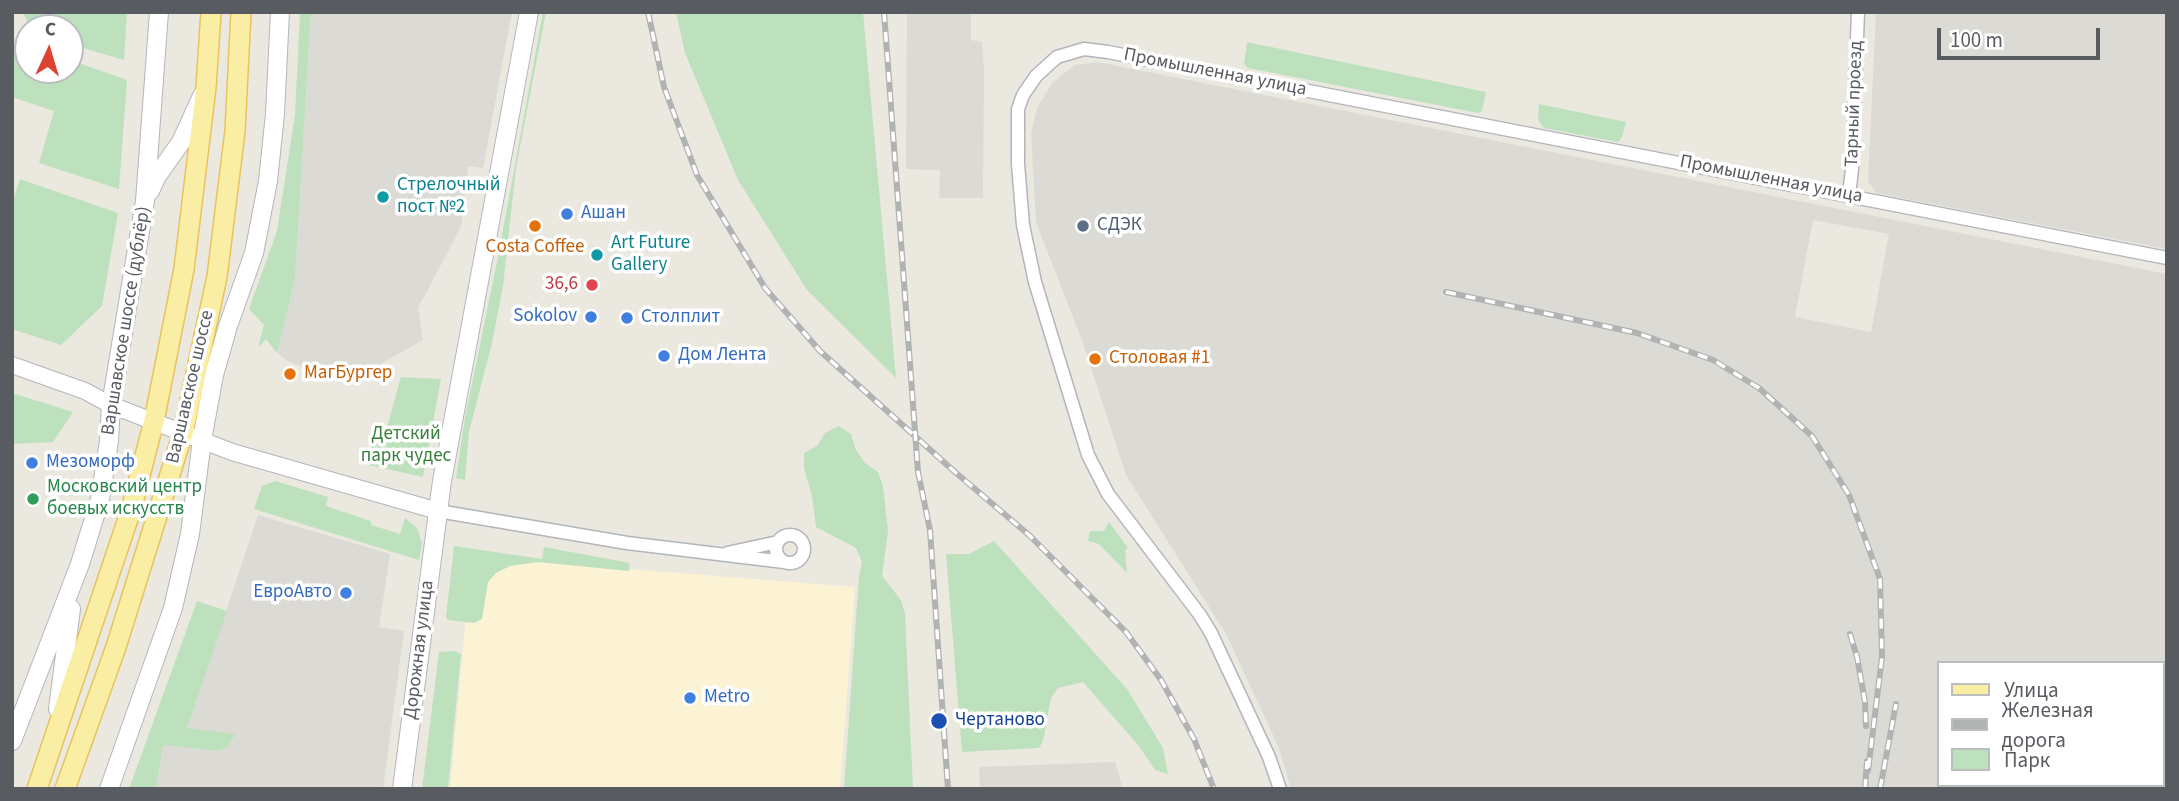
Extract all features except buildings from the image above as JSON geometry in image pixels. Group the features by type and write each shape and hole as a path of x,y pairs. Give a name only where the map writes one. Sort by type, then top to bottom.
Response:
{"main road":[{"name":"Варшавское шоссе (дублёр)","path":"12,741 80,564 100,499 111,405 145,201 159,12"},
{"name":"Варшавское шоссе","path":"37,789 131,510 154,421 184,269 206,87 211,12"},
{"name":"Варшавское шоссе","path":"65,789 116,648 183,433 217,277 235,131 242,12"},
{"path":"109,789 173,608 184,568 214,375 236,301 254,253 268,181 275,114 280,12"},
{"name":"Дорожная улица","path":"402,789 438,511 529,12"},
{"path":"145,201 157,176 181,142 206,87"},
{"path":"56,734 66,636 80,564"}],"street":[{"name":"Тарный проезд","path":"1849,195 1858,12"},
{"name":"Промышленная улица","path":"1280,789 1269,757 1211,633 1108,494 1088,455 1035,282 1024,233 1018,163 1018,109 1036,76 1057,57 1084,49 1108,52 2167,258"},
{"path":"12,365 85,391 111,405 232,453 438,511 627,543 717,555 793,563 801,559 804,545 799,538 790,535 778,542 717,555"},
{"path":"778,542 776,551 784,562"}],"shaded area":[{"path":"311,12 512,12 483,168 468,166 461,227 418,308 423,340 354,379 316,372 287,361 277,353 295,279"},
{"path":"907,12 971,12 971,40 982,42 984,71 983,198 939,198 940,170 906,169"},
{"path":"1876,12 2167,12 2167,249 1876,193 1868,181"},
{"path":"1098,62 2167,274 2167,789 1291,789 1279,748 1226,634 1126,475 1083,343 1036,222 1031,133 1037,108 1052,83 1075,65","holes":["1813,220 1889,234 1871,332 1795,317"]},
{"path":"258,515 390,554 379,627 404,631 383,789 156,789 163,745 217,751 235,735 187,728"},
{"path":"503,559 855,587 840,789 450,789 468,594"},
{"path":"1115,762 1123,789 980,789 979,767"}],"green space":[{"path":"23,12 127,12 124,60 84,48 84,14"},
{"path":"300,12 311,12 295,279 277,353 266,339 258,348 264,325 249,309 277,231 295,115"},
{"path":"543,12 546,12 516,168 503,286 492,343 469,432 465,480 456,478 465,418"},
{"path":"676,12 863,12 896,378 807,290 738,180 685,53"},
{"path":"1247,42 1486,92 1482,111 1478,113 1248,68 1244,64"},
{"path":"14,54 14,84 84,84 84,65 127,80 119,189 39,163 54,111 12,97"},
{"path":"1539,104 1626,122 1622,137 1618,142 1544,128 1538,120"},
{"path":"20,179 118,213 102,306 61,345 12,329 12,203"},
{"name":"Детский парк чудес","path":"401,377 441,379 423,477 365,464 373,444 384,438"},
{"path":"12,393 73,412 53,442 12,444"},
{"path":"839,426 851,434 856,450 865,463 878,472 883,486 888,531 882,576 901,600 905,614 913,789 844,789 862,562 856,548 816,527 812,496 804,468 804,453 817,446 825,433"},
{"path":"275,481 328,497 326,506 400,534 405,518 417,528 420,537 422,544 419,560 254,509 262,486"},
{"path":"1109,522 1128,548 1125,550 1127,573 1099,544 1088,541 1090,531 1104,531"},
{"path":"994,541 1127,689 1163,748 1168,774 1155,770 1139,746 1083,682 1058,688 1051,698 1043,741 1039,748 962,752 946,554 969,554"},
{"path":"454,546 542,559 544,547 630,563 629,571 538,562 510,566 496,573 488,582 482,619 474,623 448,620 446,617"},
{"path":"197,601 227,611 187,728 235,734 228,747 217,751 163,745 156,789 129,789"},
{"path":"454,651 461,654 448,789 422,789 439,652"}],"railway":[{"path":"648,12 664,87 697,175 765,288 820,351 1029,535 1126,632 1161,680 1194,739 1214,789"},
{"path":"884,12 918,472 930,530 948,789"},
{"path":"1446,292 1637,333 1713,360 1759,388 1812,436 1849,495 1880,579 1882,657 1868,771"},
{"path":"1850,634 1865,702 1866,726"},
{"path":"1880,789 1896,704"},
{"path":"1865,789 1867,761"}],"place":[{"name":"Стрелочный пост №2","path":"383,197"},
{"name":"Ашан","path":"567,214"},
{"name":"Costa Coffee","path":"535,226"},
{"name":"СДЭК","path":"1083,226"},
{"name":"Art Future Gallery","path":"597,255"},
{"name":"36,6","path":"592,285"},
{"name":"Sokolov","path":"591,317"},
{"name":"Столплит","path":"627,318"},
{"name":"Дом Лента","path":"664,356"},
{"name":"Столовая #1","path":"1095,359"},
{"name":"МагБургер","path":"290,374"},
{"name":"Мезоморф","path":"32,463"},
{"name":"Московский центр боевых искусств","path":"33,499"},
{"name":"ЕвроАвто","path":"346,593"},
{"name":"Metro","path":"690,698"},
{"name":"Чертаново","path":"939,721"}]}
